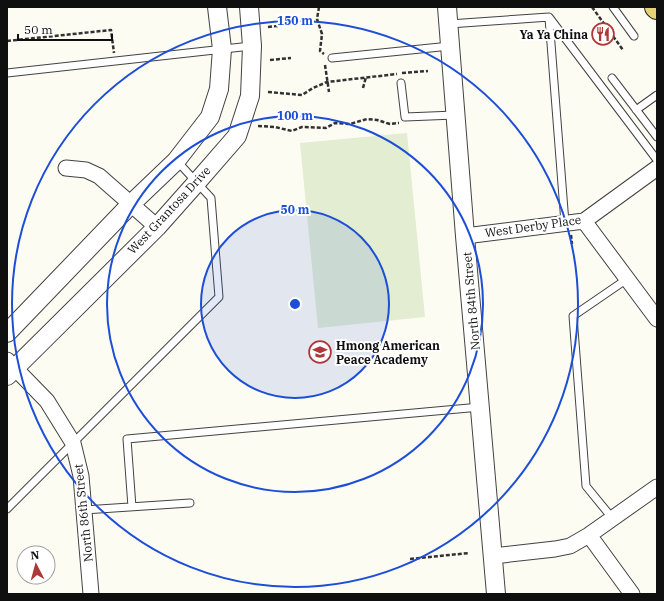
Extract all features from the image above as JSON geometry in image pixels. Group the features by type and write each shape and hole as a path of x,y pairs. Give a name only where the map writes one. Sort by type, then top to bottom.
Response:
{"street":[{"path":"7,333 131,204 176,161 210,117 219,89 222,49 217,7"},
{"name":"West Grantosa Drive","path":"9,368 157,227 237,136 250,96 252,46 249,7"},
{"name":"North 84th Street","path":"448,16 465,236 496,594"},
{"path":"66,168 86,170 99,176 157,227"},
{"name":"West Derby Place","path":"465,236 584,221 657,168"},
{"path":"584,221 657,319"},
{"name":"North 86th Street","path":"9,368 47,401 73,443 81,476 91,594"},
{"path":"493,556 570,546 590,535 657,488"},
{"path":"590,535 632,594"}],"lane":[{"path":"613,7 634,36"},
{"path":"448,16 549,17"},
{"path":"549,17 657,160"},
{"path":"549,17 564,223"},
{"path":"7,73 252,46"},
{"path":"328,59 450,46"},
{"path":"612,78 657,137"},
{"path":"401,83 404,117 456,115"},
{"path":"636,110 657,95"},
{"path":"7,509 219,296 211,198 176,161"},
{"path":"613,519 586,486 573,316 627,279"},
{"path":"132,507 127,439 480,407"},
{"path":"84,510 190,503"}],"path":[{"path":"319,7 318,19 322,34 320,51 324,55"},
{"path":"592,7 623,50"},
{"path":"268,27 287,25"},
{"path":"7,41 111,30 115,61"},
{"path":"270,60 290,58"},
{"path":"328,59 328,92"},
{"path":"268,92 302,95 327,82 428,71"},
{"path":"363,88 366,77"},
{"path":"258,126 275,127 292,131 302,125 326,128 335,121 350,124 367,118 390,124"},
{"path":"410,559 469,553"}],"green space":[{"path":"407,133 425,317 318,328 300,143"}],"place":[{"name":"Ya Ya China","path":"603,34"},
{"name":"Hmong American Peace Academy","path":"320,352"}]}
